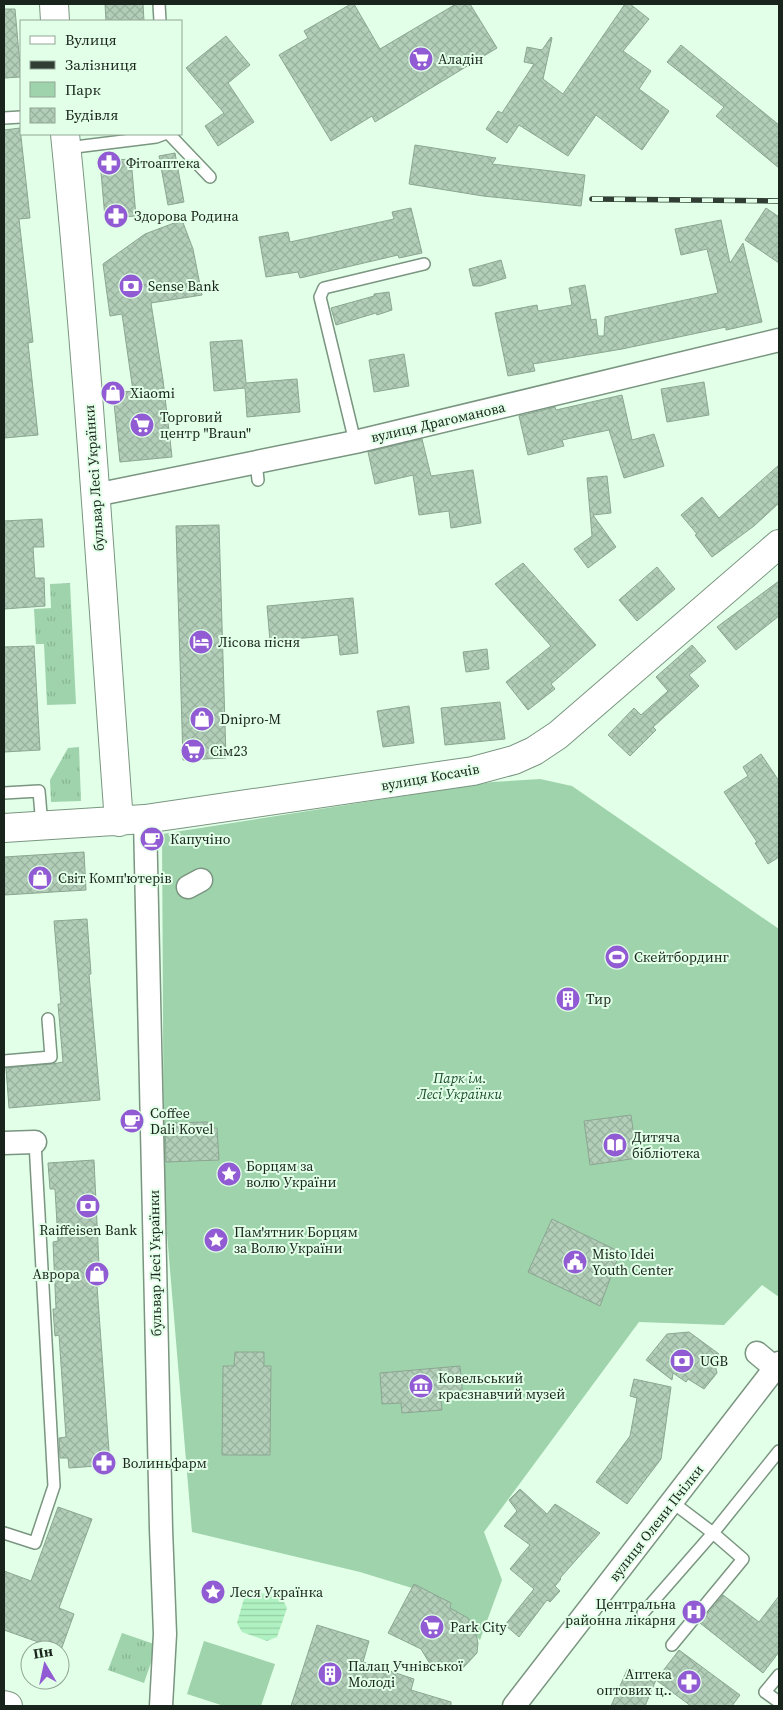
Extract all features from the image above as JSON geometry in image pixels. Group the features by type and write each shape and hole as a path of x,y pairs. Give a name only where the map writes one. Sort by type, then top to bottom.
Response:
{"street":[{"path":"54,4 55,20"},
{"name":"бульвар Лесі Українки","path":"66,141 85,348 95,495 132,820 165,1634 160,1706"},
{"name":"вулиця Драгоманова","path":"95,495 257,471 355,442 779,340"},
{"name":"вулиця Косачів","path":"4,828 132,820 411,781 473,771 514,760 558,735 779,544"},
{"path":"4,1143 35,1142"},
{"path":"757,1353 777,1366"},
{"name":"вулиця Олени Пчілки","path":"514,1706 777,1366"},
{"path":"4,1705 8,1706"}],"lane":[{"path":"158,4 160,20"},
{"path":"4,118 20,117"},
{"path":"66,141 156,137 161,135"},
{"path":"169,135 210,177"},
{"path":"355,442 320,297 324,288 424,264"},
{"path":"4,793 39,791 42,826"},
{"path":"4,1062 51,1057 48,1019"},
{"path":"4,1533 35,1543 54,1486 35,1142"},
{"path":"643,1612 713,1533 779,1451"},
{"path":"672,1502 743,1559 672,1644"},
{"path":"779,1676 765,1692 779,1702"}],"green space":[{"path":"70,583 76,704 47,705 44,644 36,644 34,609 51,608 50,584"},
{"path":"79,747 81,801 51,802 50,780 68,748"},
{"name":"Парк ім. Лесі Українки","path":"540,779 572,786 779,929 779,1297 762,1285 724,1325 639,1322 484,1532 502,1580 480,1640 425,1592 360,1572 192,1532 164,1198 162,834 492,782"},
{"path":"122,1633 157,1645 144,1683 108,1670"},
{"path":"204,1641 275,1664 261,1706 224,1706 187,1694"}],"shaded area":[{"path":"253,1591 282,1598 287,1608 277,1637 267,1641 242,1632 237,1623 245,1595"}],"building":[{"path":"105,4 143,4 144,20 106,20"},
{"path":"354,4 380,49 456,4 470,4 497,48 375,122 372,116 331,141 279,55 308,38 304,31"},
{"path":"625,4 630,4 649,19 623,51 651,71 639,89 669,111 642,150 596,115 568,156 519,125 507,143 486,129 498,111 502,113 534,64 524,62 527,47 542,50 552,38 543,79 563,94"},
{"path":"4,9 15,9 20,77 4,78"},
{"path":"226,36 250,65 228,83 254,122 218,146 205,126 224,113 186,68"},
{"path":"681,45 779,125 779,168 716,116 724,107 667,62"},
{"path":"20,128 30,218 19,219 33,342 28,343 38,435 4,438 4,130"},
{"path":"415,145 496,158 492,164 585,175 581,206 483,196 409,184"},
{"path":"175,153 184,202 168,205 159,156"},
{"path":"131,159 136,216 105,218 100,161"},
{"path":"411,208 422,253 399,258 398,255 300,278 298,272 266,277 259,237 288,232 290,242 394,219 392,212"},
{"path":"766,208 779,217 779,263 745,240"},
{"path":"182,220 193,249 202,295 151,303 172,457 120,462 113,393 133,391 122,314 110,316 103,264 145,234"},
{"path":"721,220 730,263 743,243 762,322 726,330 726,327 622,349 533,364 535,371 508,376 495,313 537,305 538,311 572,305 569,288 585,285 591,320 596,319 598,336 604,336 605,317 718,293 707,249 681,255 675,229"},
{"path":"501,260 506,278 480,286 473,286 469,269"},
{"path":"389,292 392,310 336,325 331,308 374,296 374,294"},
{"path":"242,340 246,383 297,379 300,412 247,417 245,388 214,391 210,342"},
{"path":"404,354 409,386 374,392 369,360"},
{"path":"704,382 709,415 667,422 661,389"},
{"path":"622,395 632,440 654,434 664,466 624,478 609,430 562,440 564,446 528,455 519,416 555,407 556,410"},
{"path":"422,439 431,476 473,470 481,523 451,528 449,511 419,515 413,475 375,484 368,452"},
{"path":"779,465 779,503 754,526 712,557 695,535 697,534 681,515 702,497 719,518"},
{"path":"607,476 611,513 593,515 616,547 588,568 574,549 592,536 587,478"},
{"path":"42,519 44,547 33,547 35,578 44,578 45,606 4,609 4,521"},
{"name":"Лісова пісня","path":"219,525 226,758 183,760 176,526"},
{"path":"523,563 596,645 551,684 555,689 528,710 506,682 551,646 495,584"},
{"path":"657,567 675,589 637,621 619,600"},
{"path":"779,581 779,616 736,650 717,627"},
{"path":"353,598 358,653 340,655 338,635 270,641 267,606"},
{"path":"692,645 706,661 689,675 699,686 653,727 656,730 630,756 608,735 634,708 641,715 668,691 656,677"},
{"path":"34,646 40,750 4,752 4,647"},
{"path":"487,649 489,669 466,672 463,652"},
{"path":"500,702 505,739 445,745 441,708"},
{"path":"409,706 414,743 383,747 377,711"},
{"path":"761,754 779,781 779,857 768,864 755,843 757,842 724,792 748,776 743,767"},
{"path":"84,852 86,890 4,895 4,857"},
{"path":"87,919 91,974 89,974 100,1100 9,1108 6,1068 63,1062 58,1004 61,1004 54,921"},
{"name":"Дитяча бібліотека","path":"631,1115 637,1158 590,1165 584,1121"},
{"path":"208,1122 208,1128 217,1128 219,1160 166,1162 165,1123"},
{"path":"94,1160 100,1286 97,1286 110,1465 69,1468 68,1458 60,1458 59,1438 66,1437 59,1335 55,1336 53,1309 56,1309 53,1242 58,1241 55,1189 50,1189 48,1163"},
{"name":"Misto Idei Youth Center","path":"552,1219 620,1252 600,1306 528,1272"},
{"name":"UGB","path":"689,1332 719,1354 715,1364 717,1373 704,1389 688,1379 686,1382 673,1373 672,1380 646,1360 667,1334"},
{"path":"235,1352 264,1352 264,1366 271,1366 270,1455 222,1455 223,1366 234,1366"},
{"name":"Ковельський краєзнавчий музей","path":"460,1366 463,1398 441,1400 442,1410 402,1413 401,1403 382,1404 380,1373"},
{"path":"634,1379 671,1387 661,1459 627,1504 596,1482 630,1436 637,1398 630,1396"},
{"path":"520,1489 547,1514 555,1504 600,1533 560,1578 555,1586 560,1591 550,1602 547,1600 519,1637 505,1625 534,1589 510,1569 530,1545 504,1526 517,1511 509,1500"},
{"path":"58,1507 92,1519 59,1608 74,1614 65,1640 32,1640 4,1630 4,1571 31,1581"},
{"name":"Park City","path":"414,1584 451,1603 450,1608 468,1618 475,1630 478,1643 477,1653 464,1667 450,1672 430,1664 421,1649 388,1633"},
{"path":"723,1595 759,1622 779,1596 779,1652 763,1673 700,1623"},
{"name":"Палац Учнівської Молоді","path":"317,1625 369,1641 363,1662 414,1679 411,1690 451,1702 451,1706 291,1706"},
{"path":"679,1650 740,1695 732,1706 691,1706 656,1680"},
{"path":"628,1668 656,1680 645,1706 611,1706"}],"railway":[{"path":"592,199 779,201"}],"place":[{"name":"Аладін","path":"421,59"},
{"name":"Фітоаптека","path":"109,163"},
{"name":"Здорова Родина","path":"116,216"},
{"name":"Sense Bank","path":"131,286"},
{"name":"Xiaomi","path":"113,393"},
{"name":"Торговий центр \"Braun\"","path":"142,425"},
{"name":"Лісова пісня","path":"201,642"},
{"name":"Dnipro-M","path":"202,719"},
{"name":"Сім23","path":"193,751"},
{"name":"Капучіно","path":"152,839"},
{"name":"Світ Комп'ютерів","path":"40,878"},
{"name":"Скейтбординг","path":"617,957"},
{"name":"Тир","path":"568,999"},
{"name":"Coffee Dali Kovel","path":"132,1121"},
{"name":"Дитяча бібліотека","path":"615,1145"},
{"name":"Борцям за волю України","path":"229,1174"},
{"name":"Raiffeisen Bank","path":"88,1206"},
{"name":"Пам'ятник Борцям за Волю України","path":"216,1240"},
{"name":"Misto Idei Youth Center","path":"575,1262"},
{"name":"Аврора","path":"97,1274"},
{"name":"UGB","path":"682,1361"},
{"name":"Ковельський краєзнавчий музей","path":"421,1386"},
{"name":"Волиньфарм","path":"104,1463"},
{"name":"Леся Українка","path":"213,1592"},
{"name":"Центральна районна лікарня","path":"694,1612"},
{"name":"Park City","path":"432,1627"},
{"name":"Палац Учнівської Молоді","path":"330,1674"},
{"name":"Аптека оптових ц‥","path":"689,1682"}]}
